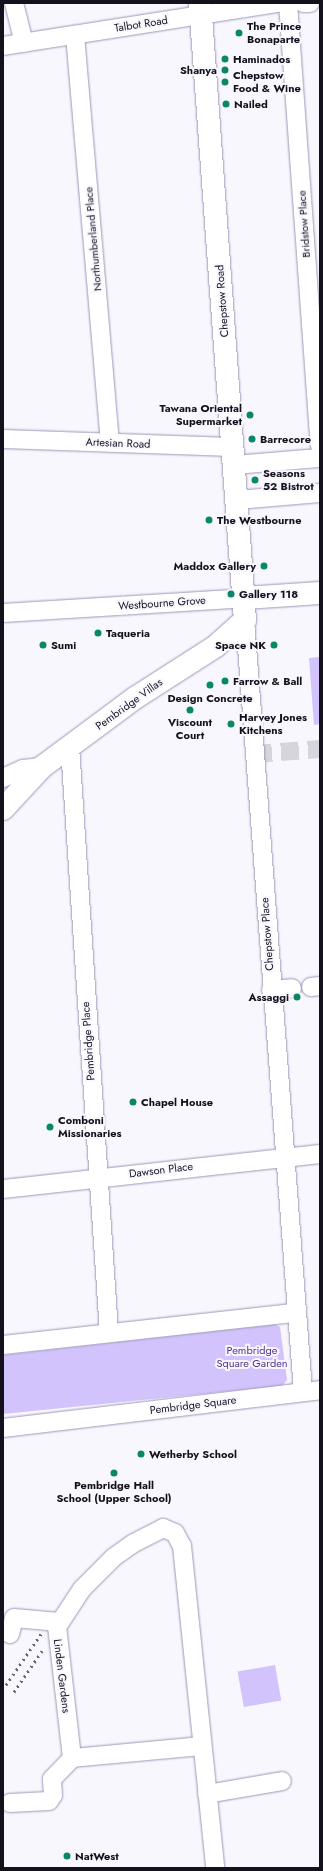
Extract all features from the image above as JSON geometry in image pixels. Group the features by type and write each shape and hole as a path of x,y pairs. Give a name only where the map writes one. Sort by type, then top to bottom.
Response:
{"main road":[{"name":"Chepstow Road","path":"200,9 245,598"},
{"name":"Westbourne Grove","path":"245,598 320,593"},
{"path":"245,598 245,620"},
{"name":"Pembridge Villas","path":"3,808 42,767 134,698 216,646 245,620"}],"street":[{"path":"14,3 24,43"},
{"name":"Talbot Road","path":"3,46 76,35 200,9 279,3"},
{"name":"Bridstow Place","path":"288,3 320,445"},
{"path":"303,3 310,3"},
{"name":"Northumberland Place","path":"76,35 110,443"},
{"name":"Artesian Road","path":"3,439 110,443 233,456"},
{"path":"233,456 319,458 320,456"},
{"path":"237,500 320,493"},
{"name":"Westbourne Grove","path":"3,613 245,598"},
{"name":"Chepstow Place","path":"245,620 271,990 286,1156 290,1248"},
{"name":"Pembridge Place","path":"70,747 97,1178 109,1333"},
{"path":"3,778 23,769 42,767"},
{"path":"271,990 292,988"},
{"name":"Dawson Place","path":"3,1189 286,1156 320,1154"},
{"name":"Pembridge Square","path":"3,1428 312,1391 296,1313 290,1248"},
{"path":"3,1345 296,1313"},
{"path":"10,1634 14,1618 59,1622 82,1589 114,1557 134,1543 163,1528 175,1532 182,1546 201,1746 215,1868"},
{"name":"Linden Gardens","path":"59,1622 57,1646 72,1758"},
{"path":"10,1803 49,1801 53,1796 52,1778 72,1758 201,1746"},
{"path":"207,1794 282,1781"}],"green space":[{"path":"320,657 320,724 314,725 309,658"},
{"name":"Pembridge Square Garden","path":"275,1324 280,1327 287,1380 282,1386 3,1414 3,1355"},
{"path":"275,1665 281,1700 244,1707 238,1672"}],"tunnel":[{"path":"254,754 320,749"}],"railway":[{"path":"6,1685 43,1631"},
{"path":"14,1692 42,1651"}],"place":[{"name":"The Prince Bonaparte","path":"239,33"},
{"name":"Haminados","path":"225,59"},
{"name":"Shanya","path":"225,70"},
{"name":"Chepstow Food & Wine","path":"225,82"},
{"name":"Nailed","path":"226,104"},
{"name":"Tawana Oriental Supermarket","path":"250,415"},
{"name":"Barrecore","path":"252,439"},
{"name":"Seasons 52 Bistrot","path":"255,480"},
{"name":"The Westbourne","path":"209,520"},
{"name":"Maddox Gallery","path":"264,566"},
{"name":"Gallery 118","path":"231,594"},
{"name":"Taqueria","path":"98,633"},
{"name":"Sumi","path":"43,645"},
{"name":"Space NK","path":"274,645"},
{"name":"Farrow & Ball","path":"225,681"},
{"name":"Design Concrete","path":"210,685"},
{"name":"Viscount Court","path":"190,710"},
{"name":"Harvey Jones Kitchens","path":"231,724"},
{"name":"Assaggi","path":"297,997"},
{"name":"Chapel House","path":"133,1102"},
{"name":"Comboni Missionaries","path":"50,1127"},
{"name":"Wetherby School","path":"141,1454"},
{"name":"Pembridge Hall School (Upper School)","path":"114,1473"},
{"name":"NatWest","path":"67,1856"}]}
